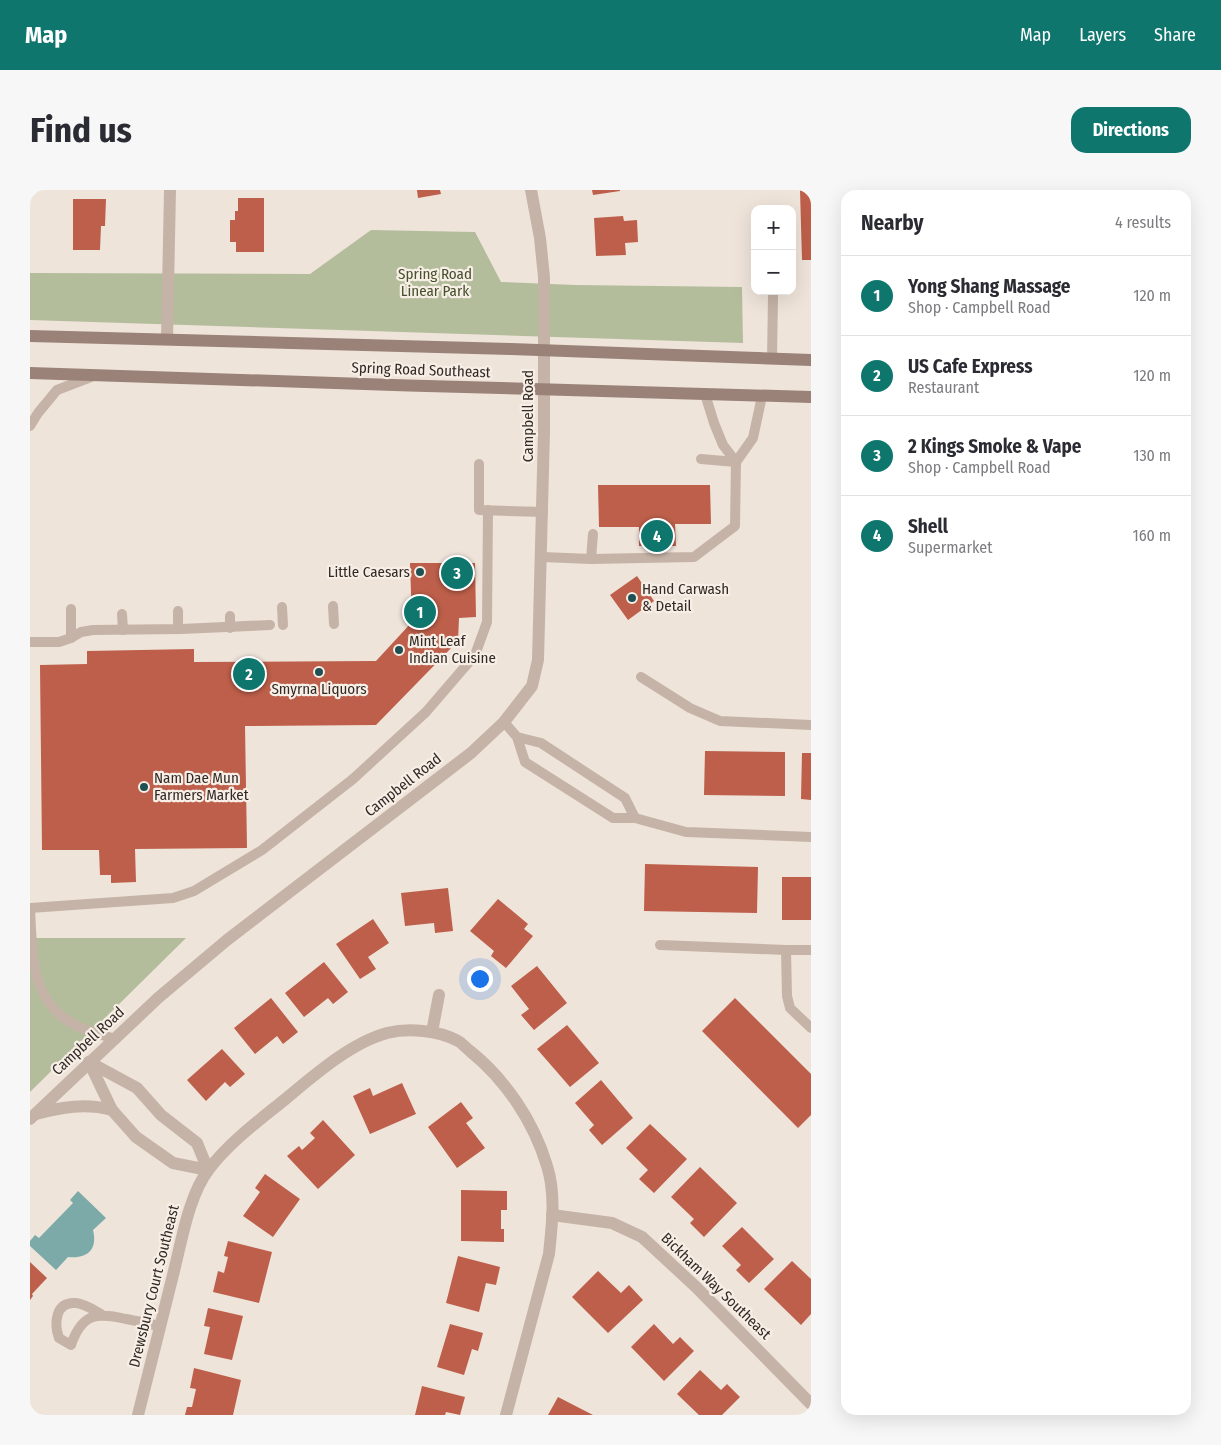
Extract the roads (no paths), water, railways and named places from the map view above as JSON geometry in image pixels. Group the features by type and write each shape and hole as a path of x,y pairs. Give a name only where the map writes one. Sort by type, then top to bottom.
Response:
{"main road":[{"name":"Spring Road Southeast","path":"30,336 544,350 811,360"},
{"name":"Spring Road Southeast","path":"30,373 811,397"}],"street":[{"path":"168,340 170,190"},
{"name":"Campbell Road","path":"32,1117 158,998 227,940 471,753 504,722 532,686 538,660 545,390 544,277 540,238 531,190"},
{"path":"432,1032 439,995"},
{"name":"Drewsbury Court Southeast","path":"138,1415 191,1204 208,1170 238,1138 320,1070 351,1049 386,1033 405,1031 432,1032 458,1041 479,1058 518,1104 534,1133 547,1167 552,1189 549,1254 506,1415"},
{"path":"90,1062 137,1088 161,1115 197,1142 208,1170"},
{"path":"90,1062 112,1110 136,1137 173,1163 208,1170"},
{"path":"32,1117 61,1108 76,1106 90,1106 112,1110"},
{"name":"Bickham Way Southeast","path":"552,1215 612,1223 642,1237 696,1287 811,1404"}],"lane":[{"path":"772,358 773,296"},
{"path":"30,426 38,413 58,390 95,376"},
{"path":"705,394 723,445 736,462"},
{"path":"542,557 591,559 694,557 736,526 736,462 753,438 762,396"},
{"path":"701,460 736,462"},
{"path":"479,464 479,510 543,512"},
{"path":"115,1038 72,1024 53,1010 40,991 33,964 30,908 164,899 194,891 262,850 353,779 426,712 475,655 487,622 488,510"},
{"path":"591,559 593,534"},
{"path":"333,606 334,624"},
{"path":"282,607 283,625"},
{"path":"71,609 71,638"},
{"path":"178,612 178,630"},
{"path":"122,614 123,630"},
{"path":"230,616 230,628"},
{"path":"30,642 59,642 81,632 178,630 270,625"},
{"path":"641,677 690,708 720,721 811,725"},
{"path":"504,722 517,737 525,762 613,818 634,818 686,832 811,837"},
{"path":"517,737 541,743 625,798 634,818"},
{"path":"660,945 811,950"},
{"path":"786,950 786,996 790,1008 811,1028"},
{"path":"101,1314 92,1317 82,1325 71,1345 59,1338 56,1319 59,1311 70,1303 79,1303 101,1314 160,1326"}],"water":[{"path":"78,1191 106,1218 93,1230 94,1243 89,1252 86,1255 68,1257 56,1270 30,1246 30,1241 35,1235 39,1238 73,1203 70,1200"}],"place":[{"name":"Shell","path":"657,536"},
{"name":"Little Caesars","path":"420,572"},
{"name":"2 Kings Smoke & Vape","path":"457,573"},
{"name":"Hand Carwash & Detail","path":"632,598"},
{"name":"Yong Shang Massage","path":"420,612"},
{"name":"Mint Leaf Indian Cuisine","path":"399,650"},
{"name":"Smyrna Liquors","path":"319,672"},
{"name":"US Cafe Express","path":"249,674"},
{"name":"Nam Dae Mun Farmers Market","path":"144,787"}],"park label":[{"name":"Spring Road Linear Park","path":"435,282"}]}
